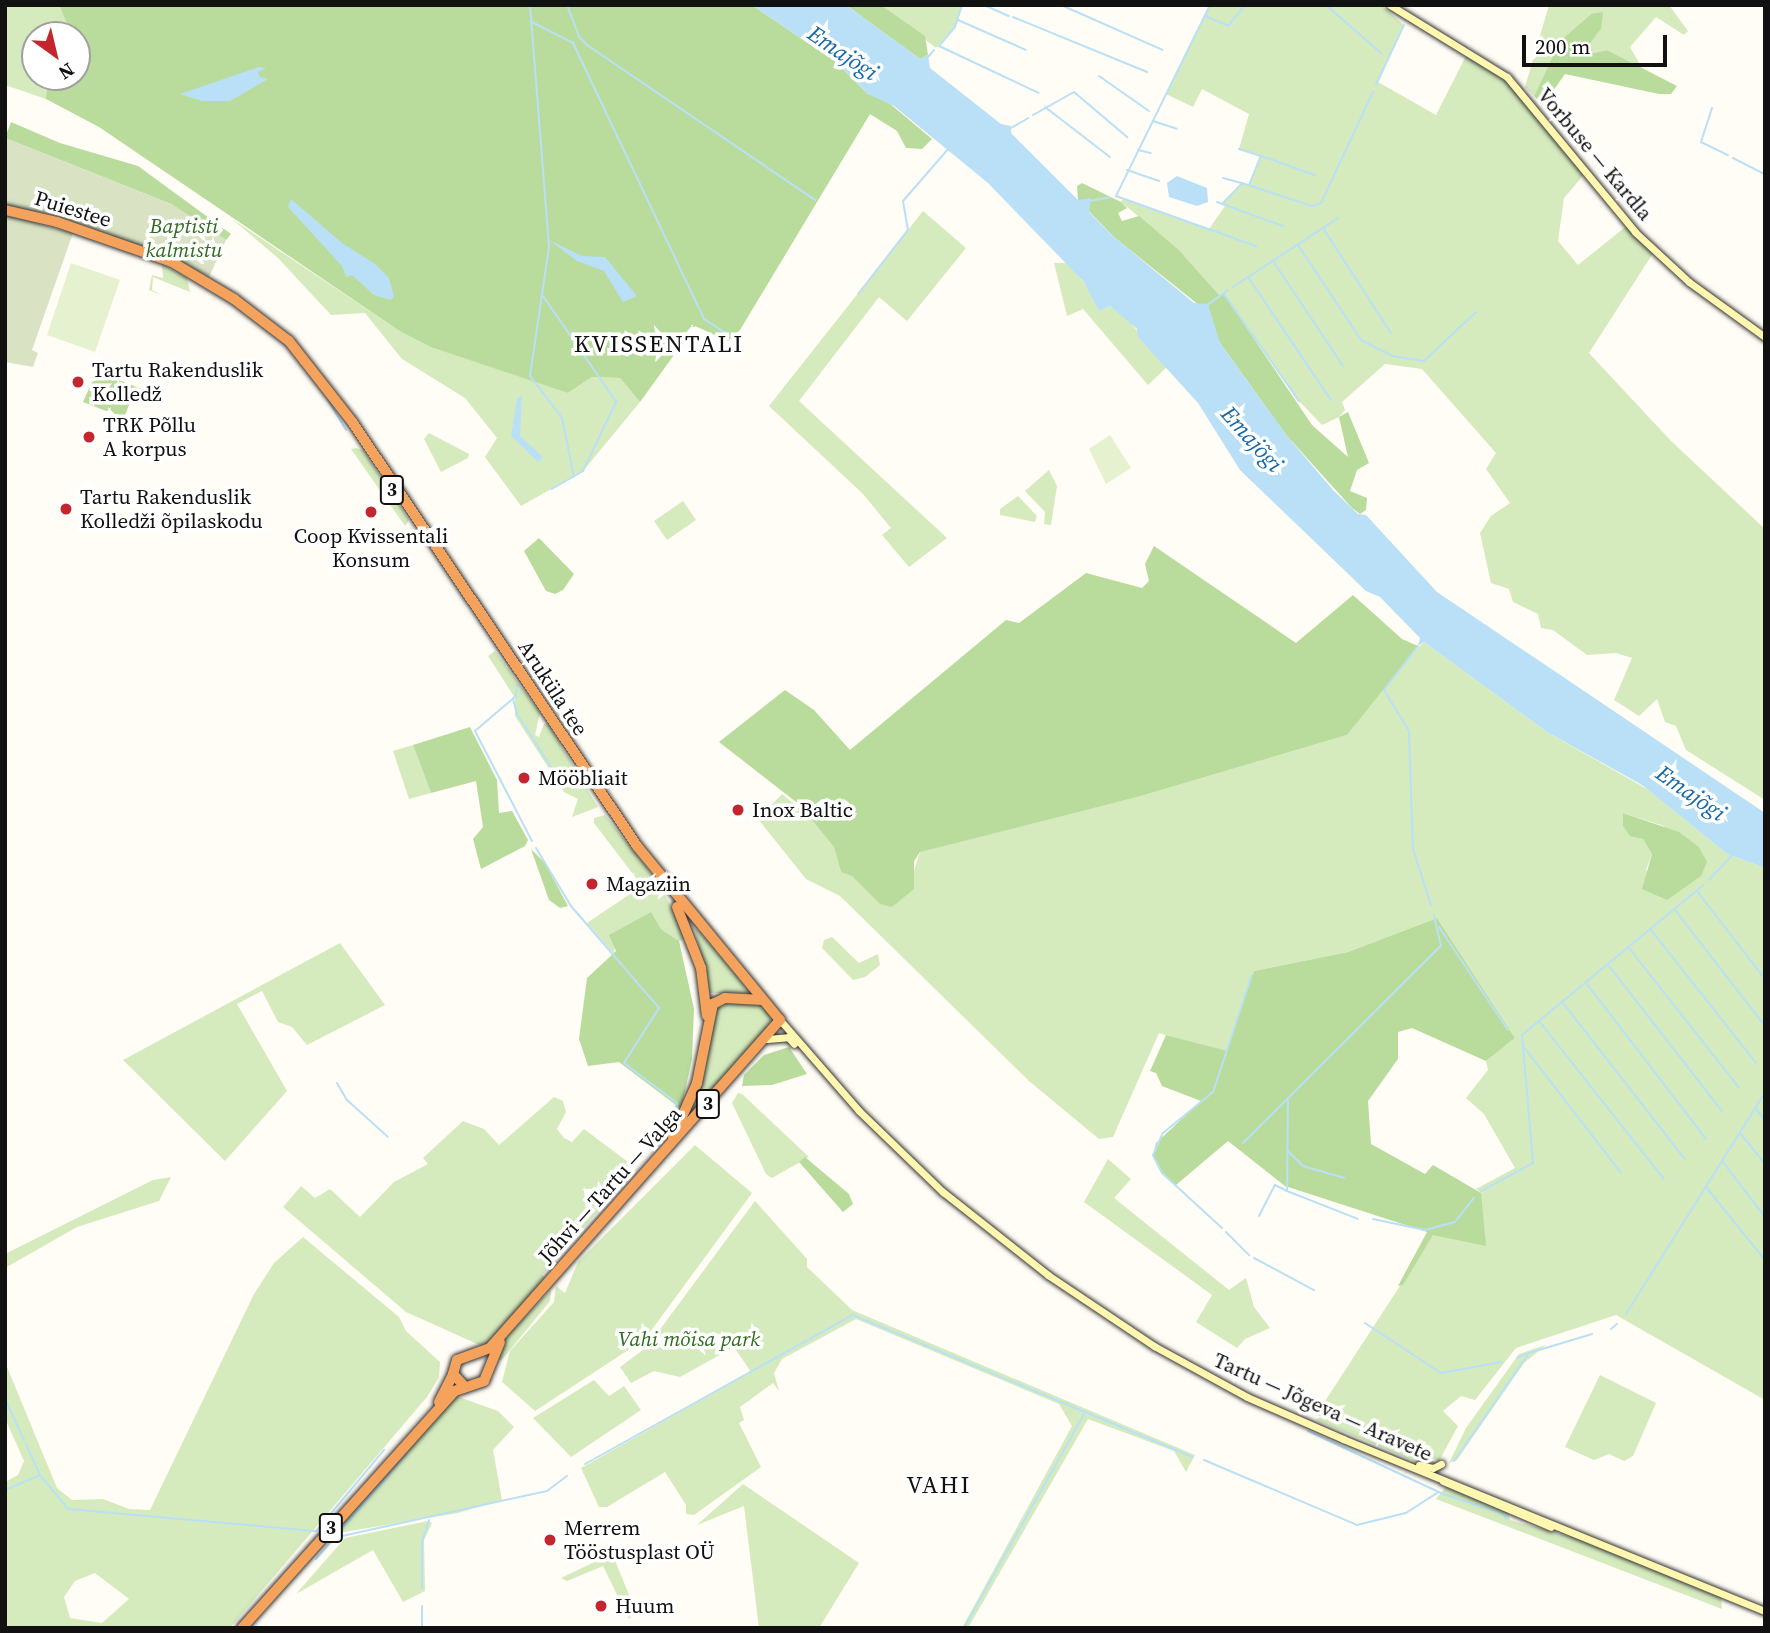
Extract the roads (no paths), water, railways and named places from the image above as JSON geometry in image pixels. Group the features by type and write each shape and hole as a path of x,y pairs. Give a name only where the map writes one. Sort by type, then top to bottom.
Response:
{"highway":[{"name":"Puiestee","path":"5,210 57,222 146,253 205,281"},
{"name":"Aruküla tee","path":"205,281 277,330 331,394 655,870"},
{"name":"3","path":"655,870 780,1020"},
{"path":"655,870 695,949 705,995 706,1043"},
{"path":"650,1170 685,1116 706,1043 713,1004 725,998 763,1000"},
{"name":"Jõhvi — Tartu — Valga","path":"421,1427 453,1374 457,1360 489,1348 767,1039 780,1020"},
{"name":"Jõhvi — Tartu — Valga","path":"242,1628 455,1391 481,1384 487,1368 517,1318"},
{"path":"476,1354 487,1368"},
{"path":"453,1374 465,1387"}],"main road":[{"name":"Vorbuse — Kardla","path":"1390,5 1507,77 1636,232 1689,282 1765,337"},
{"name":"Tartu — Jõgeva — Aravete","path":"780,1020 825,1073 943,1192 1048,1275 1154,1346 1286,1414 1765,1611"},
{"path":"767,1039 788,1037 825,1073"},
{"path":"1286,1414 1424,1467 1441,1464"}],"water":[{"name":"Emajõgi","path":"752,5 846,5 920,59 928,55 930,68 1001,124 1011,126 1011,133 1078,200 1091,198 1089,212 1115,238 1194,303 1208,304 1220,343 1287,436 1333,490 1358,514 1366,515 1437,592 1765,813 1765,868 1727,854 1642,785 1547,732 1424,642 1418,646 1420,638 1380,597 1366,591 1240,470 1198,403 1138,337 1137,329 1110,306 1099,311 1084,282 988,183 894,106 868,94 837,63"},
{"path":"259,67 266,68 258,72 260,77 268,79 230,101 202,101 180,94"},
{"path":"1177,176 1207,188 1208,202 1197,206 1169,197 1167,183"},
{"path":"291,199 342,243 375,264 389,278 394,297 390,300 374,295 352,275 346,277 342,266 288,207"},
{"path":"549,240 582,256 605,257 637,296 623,302 604,271 577,261"},
{"path":"522,395 520,436 543,457 538,462 511,436 517,399"}],"waterway":[{"path":"530,5 549,247 530,376 562,418 574,477"},
{"path":"567,5 579,37 587,45 815,200"},
{"path":"962,5 955,27 939,46 1039,93"},
{"path":"984,5 1009,16"},
{"path":"1061,5 1163,50"},
{"path":"1210,5 1116,196 1256,246"},
{"path":"1205,16 1228,26 1245,5"},
{"path":"1326,5 1381,53"},
{"path":"1013,17 1147,72"},
{"path":"958,20 1026,50"},
{"path":"532,22 573,43 704,319 730,336"},
{"path":"1376,85 1404,25"},
{"path":"928,57 934,50"},
{"path":"1099,76 1149,111"},
{"path":"1033,115 1074,92 1127,137"},
{"path":"1222,204 1242,183 1312,206 1321,203 1373,92"},
{"path":"1045,107 1110,157"},
{"path":"1712,108 1701,142 1728,155"},
{"path":"1011,128 1028,118"},
{"path":"1153,121 1177,129"},
{"path":"858,294 908,230 903,201 949,148"},
{"path":"1239,149 1261,156"},
{"path":"1138,150 1151,153"},
{"path":"1249,185 1261,156 1315,175"},
{"path":"1733,158 1765,174"},
{"path":"1127,170 1159,181"},
{"path":"1223,178 1242,183"},
{"path":"1090,201 1110,197"},
{"path":"1217,202 1283,226"},
{"path":"1233,287 1338,218"},
{"path":"1323,228 1391,333"},
{"path":"1298,245 1361,340 1392,356 1424,361 1476,312"},
{"path":"1273,261 1343,366"},
{"path":"1248,277 1331,400"},
{"path":"1206,306 1228,290"},
{"path":"1224,294 1299,401"},
{"path":"543,296 616,402 583,471 552,489"},
{"path":"328,400 346,430"},
{"path":"1418,646 1384,690 1409,731 1413,849 1431,905"},
{"path":"517,685 516,696 475,731 532,841"},
{"path":"513,699 517,714 551,767"},
{"path":"536,848 571,906 659,1008 624,1063 678,1104 649,1141"},
{"path":"1709,880 1732,855"},
{"path":"1481,1191 1533,1163 1522,1035 1703,885"},
{"path":"1697,891 1765,979"},
{"path":"1675,910 1765,1026"},
{"path":"1243,1143 1441,946 1434,915"},
{"path":"1439,927 1508,1030"},
{"path":"1651,930 1756,1063"},
{"path":"1629,948 1739,1088"},
{"path":"1609,966 1722,1111"},
{"path":"1222,1228 1162,1173 1153,1155 1163,1133 1213,1092 1252,975"},
{"path":"1587,984 1706,1139"},
{"path":"1563,1003 1685,1159"},
{"path":"1539,1021 1664,1179"},
{"path":"1523,1046 1621,1173"},
{"path":"337,1083 347,1100 388,1137"},
{"path":"1626,1314 1765,1092"},
{"path":"1288,1098 1287,1191 1358,1219"},
{"path":"1755,1108 1765,1120"},
{"path":"1740,1133 1765,1164"},
{"path":"1287,1150 1303,1166 1344,1178"},
{"path":"1723,1162 1765,1217"},
{"path":"1259,1216 1275,1185 1287,1191"},
{"path":"1706,1187 1765,1260"},
{"path":"1373,1219 1425,1230 1455,1222 1474,1198"},
{"path":"1226,1232 1249,1255"},
{"path":"1254,1258 1314,1290"},
{"path":"585,1464 853,1315 1193,1457"},
{"path":"1365,1323 1441,1373 1502,1362"},
{"path":"1611,1329 1617,1324"},
{"path":"1454,1461 1529,1353 1592,1334"},
{"path":"1517,1358 1526,1354"},
{"path":"5,1399 24,1440"},
{"path":"964,1628 1085,1412"},
{"path":"1308,1431 1443,1494 1504,1514 1506,1520"},
{"path":"26,1444 40,1475 68,1509 316,1531 384,1450"},
{"path":"316,1559 407,1454"},
{"path":"1204,1460 1357,1525 1406,1513 1438,1492"},
{"path":"5,1490 40,1475"},
{"path":"333,1538 547,1491 567,1476"},
{"path":"422,1588 422,1542 429,1520"},
{"path":"422,1606 422,1628"}],"place":[{"name":"Tartu Rakenduslik Kolledž","path":"78,382"},
{"name":"TRK Põllu A korpus","path":"89,437"},
{"name":"Tartu Rakenduslik Kolledži õpilaskodu","path":"66,509"},
{"name":"Coop Kvissentali Konsum","path":"371,512"},
{"name":"Mööbliait","path":"524,778"},
{"name":"Inox Baltic","path":"738,810"},
{"name":"Magaziin","path":"592,884"},
{"name":"Merrem Tööstusplast OÜ","path":"550,1540"},
{"name":"Huum","path":"601,1606"}],"district":[{"name":"KVISSENTALI","path":"659,344"},
{"name":"VAHI","path":"939,1485"}],"park label":[{"name":"Baptisti kalmistu","path":"184,238"},
{"name":"Vahi mõisa park","path":"689,1339"}]}
